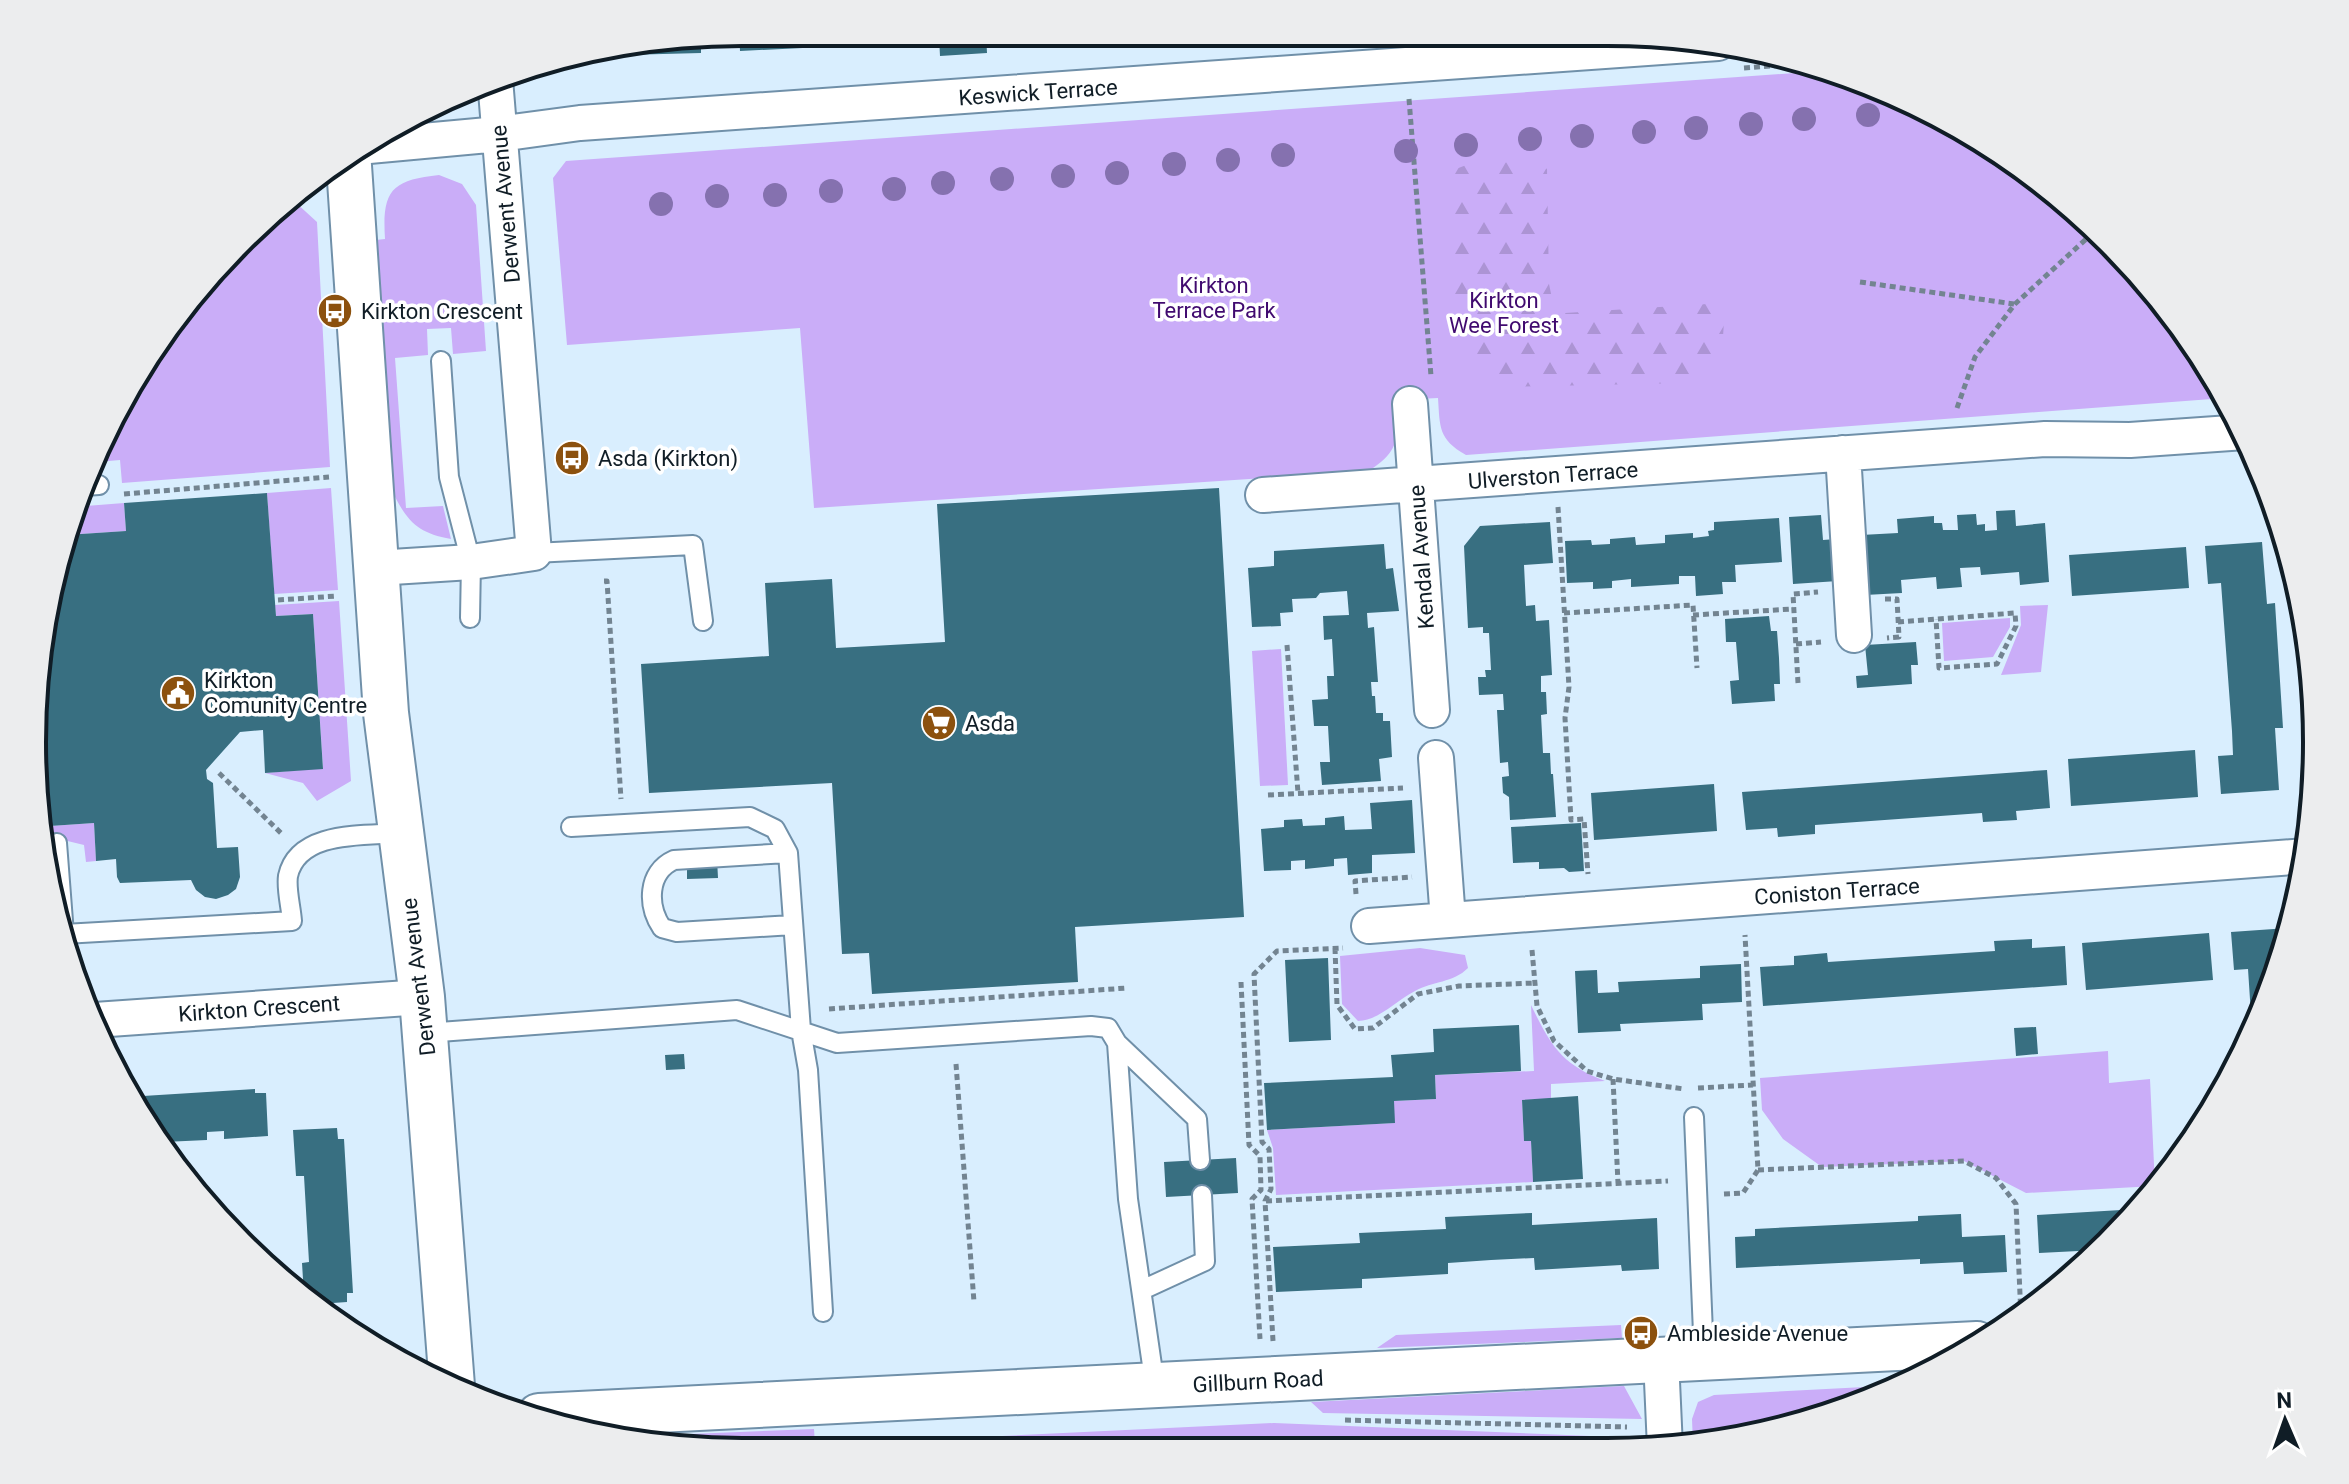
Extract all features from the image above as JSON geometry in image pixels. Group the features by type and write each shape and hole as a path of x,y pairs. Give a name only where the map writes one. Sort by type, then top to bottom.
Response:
{"street":[{"name":"Keswick Terrace","path":"385,145 580,123 1656,47"},
{"name":"Derwent Avenue","path":"496,91 534,553"},
{"name":"Derwent Avenue","path":"349,167 386,713 424,1015 451,1374"},
{"name":"Kendal Avenue","path":"1410,404 1432,710"},
{"name":"Ulverston Terrace","path":"1263,495 2045,439 2130,440 2230,433"},
{"path":"1843,453 1854,635"},
{"path":"377,580 534,553"},
{"path":"1437,772 1448,920"},
{"name":"Coniston Terrace","path":"1358,937 1448,920 2293,857"},
{"name":"Kirkton Crescent","path":"104,1020 424,1015"},
{"name":"Gillburn Road","path":"565,1415 1955,1345"},
{"path":"1661,1359 1665,1436"}],"lane":[{"path":"441,361 449,477 471,562 470,618"},
{"path":"534,553 693,545 703,621"},
{"path":"571,827 750,817 775,829 788,853 801,1030 808,1070 823,1312"},
{"path":"73,933 292,921 288,876 301,852 326,840 400,833"},
{"path":"57,843 60,882"},
{"path":"788,853 674,860 663,864 652,883 654,916 662,928 677,932 793,925"},
{"path":"424,1015 737,1010 837,1043 1091,1026 1108,1028 1117,1043 1197,1119 1200,1160"},
{"path":"1117,1043 1128,1199 1155,1386"},
{"path":"1694,1117 1704,1357"},
{"path":"1142,1290 1205,1261 1202,1195"}],"path":[{"path":"1407,65 1432,398 1410,404"},
{"path":"1959,445 1957,410 1975,357 2015,304 2087,238"},
{"path":"1860,282 2015,304"},
{"path":"95,487 121,494 370,474"},
{"path":"1556,474 1569,687 1565,718 1571,820 1584,819 1590,909"},
{"path":"278,600 377,580"},
{"path":"1798,683 1793,594 1852,590"},
{"path":"1564,613 1693,605 1697,668"},
{"path":"1693,615 1793,609"},
{"path":"1898,622 1936,619 2015,613 2016,626 1997,664 1939,668 1936,619"},
{"path":"1287,645 1298,793"},
{"path":"1268,795 1437,772"},
{"path":"219,773 301,852"},
{"path":"1265,1201 1618,1183 1743,1193 1758,1170 1743,898"},
{"path":"1529,914 1537,1006 1554,1041 1587,1071 1613,1079 1678,1089 1753,1085"},
{"path":"1269,1380 1265,1201 1271,1189 1269,1149 1262,1142 1254,974 1277,951 1335,948 1358,937"},
{"path":"1335,948 1337,1005 1355,1029 1373,1028 1418,994 1459,986 1535,983"},
{"path":"1241,982 1249,1145 1260,1156 1261,1190"},
{"path":"952,1001 974,1302"},
{"path":"1613,1079 1618,1183"},
{"path":"1758,1170 1964,1161 1996,1178 2016,1204 2020,1302"},
{"path":"1269,1380 1252,1199 1261,1190 1271,1189"},
{"path":"1329,1420 1648,1437"}],"green space":[{"name":"Kirkton Terrace Park","path":"1797,73 1873,99 1915,118 1994,163 2031,190 2099,250 2130,283 2186,355 2213,399 1466,455 1445,438 1438,398 1397,400 1395,442 1387,456 1369,471 814,508 800,328 567,345 553,178 566,161"},
{"name":"Kirkton Wee Forest","path":"1536,161 1547,169 1549,284 1553,303 1565,313 1723,303 1723,340 1714,377 1685,383 1501,387 1482,359 1464,361 1454,350 1455,300 1448,172 1469,164"},
{"path":"439,175 462,184 476,205 486,351 453,354 451,328 427,329 428,355 395,358 406,508 443,506 451,539 414,524 392,491 376,240 385,239 385,209 393,191 410,180"},
{"path":"299,206 317,222 330,467 122,483 120,460 106,461 139,394 163,355 219,283"},
{"path":"331,488 338,590 274,594 267,493"},
{"path":"124,503 126,531 78,534 88,506"},
{"path":"339,601 351,781 317,801 303,783 265,773 323,768 313,614 276,616 275,605"},
{"path":"2048,605 2041,672 2001,675 2021,625 2020,606"},
{"path":"2010,618 2010,627 1993,657 1944,661 1942,623"},
{"path":"1281,649 1288,785 1260,786 1252,651"},
{"path":"94,823 96,861 86,862 84,845 53,837 51,826"},
{"path":"1420,948 1465,955 1468,968 1456,977 1415,991 1366,1020 1358,1021 1342,1004 1340,956"},
{"path":"1531,1005 1559,1052 1578,1068 1605,1081 1551,1084 1551,1099 1522,1100 1524,1140 1531,1141 1533,1182 1276,1195 1273,1148 1267,1130 1394,1123 1394,1101 1436,1099 1435,1075 1534,1071"},
{"path":"2108,1051 2109,1083 2150,1079 2154,1172 2142,1187 2026,1193 1964,1161 1822,1167 1783,1139 1762,1110 1760,1078"},
{"path":"1621,1325 1622,1338 1377,1348 1396,1335"},
{"path":"1624,1386 1642,1419 1323,1413 1311,1402"},
{"path":"1868,1387 1787,1414 1693,1433 1692,1419 1698,1402 1714,1395"},
{"path":"1274,1423 1628,1438 1607,1438 961,1438"},
{"path":"814,1429 815,1438 675,1435"}],"building":[{"path":"740,46 823,47 740,51"},
{"path":"939,46 987,46 987,53 940,56"},
{"path":"696,47 701,47 701,53 633,55"},
{"name":"Asda","path":"1219,488 1244,917 1075,927 1078,982 872,994 869,953 842,954 832,783 649,793 641,664 769,656 765,583 832,579 836,648 945,642 937,504"},
{"name":"Kirkton Comunity Centre","path":"267,493 276,616 313,614 323,769 265,773 263,730 240,732 206,770 207,779 213,783 217,848 238,847 240,877 236,889 216,899 205,897 196,890 191,880 120,883 116,859 96,861 94,823 51,826 47,786 47,696 59,606 78,534 126,531 124,503"},
{"path":"2015,510 2016,526 2045,523 2049,582 2020,585 2019,572 1981,575 1980,567 1960,568 1962,587 1937,589 1936,577 1901,580 1902,593 1865,595 1861,535 1898,533 1897,519 1934,516 1934,523 1942,523 1943,530 1958,530 1957,515 1976,514 1977,525 1985,524 1985,531 1997,530 1996,511"},
{"path":"1821,515 1823,540 1836,539 1838,581 1793,584 1789,517"},
{"path":"1779,518 1782,562 1735,565 1736,582 1722,582 1723,594 1696,596 1695,576 1679,576 1679,584 1631,587 1631,579 1612,581 1612,588 1593,589 1593,582 1567,583 1565,541 1591,540 1592,545 1610,544 1610,539 1635,537 1636,545 1665,543 1665,535 1693,533 1693,538 1709,536 1708,531 1714,530 1714,522"},
{"path":"1550,522 1553,563 1524,565 1526,606 1535,605 1536,621 1549,620 1552,675 1541,676 1541,692 1546,692 1547,714 1541,715 1543,753 1550,753 1556,817 1510,820 1509,797 1503,793 1502,777 1509,776 1508,762 1500,763 1497,710 1504,710 1503,694 1479,695 1478,677 1486,677 1485,670 1491,670 1489,633 1483,633 1483,627 1468,628 1464,546 1480,526"},
{"path":"2262,542 2267,604 2275,603 2283,728 2275,728 2279,790 2221,794 2218,756 2233,755 2232,731 2221,583 2208,584 2205,546"},
{"path":"1384,544 1386,569 1393,568 1399,611 1367,613 1368,628 1374,627 1378,682 1371,682 1372,696 1375,696 1376,713 1383,713 1383,721 1390,721 1392,757 1379,759 1381,781 1322,785 1320,762 1330,762 1328,726 1314,726 1312,700 1328,699 1327,676 1334,676 1332,639 1324,640 1323,616 1349,615 1347,591 1320,593 1316,598 1292,599 1293,612 1280,613 1281,626 1252,627 1248,568 1274,566 1274,551"},
{"path":"2186,547 2189,588 2072,596 2069,555"},
{"path":"1769,616 1771,631 1777,631 1779,658 1780,684 1774,684 1775,701 1732,704 1730,681 1739,680 1736,642 1726,642 1725,619"},
{"path":"1916,642 1918,665 1911,665 1912,684 1857,688 1856,676 1868,675 1865,645"},
{"path":"2195,750 2198,797 2071,806 2068,759"},
{"path":"2047,770 2050,808 2016,811 2017,820 1983,822 1982,813 1815,825 1815,834 1778,837 1777,828 1746,830 1742,792"},
{"path":"1714,784 1717,831 1594,840 1591,793"},
{"path":"1412,800 1415,853 1372,855 1372,873 1348,875 1347,858 1334,859 1334,866 1305,869 1305,860 1291,861 1291,870 1264,871 1261,829 1284,827 1284,820 1302,819 1303,826 1325,825 1325,818 1344,816 1345,830 1372,829 1370,803"},
{"path":"1581,823 1584,871 1539,869 1539,862 1513,863 1511,827"},
{"path":"717,859 718,878 687,879 687,861"},
{"path":"2277,929 2250,1007 2248,969 2234,970 2231,932"},
{"path":"2209,933 2213,980 2086,990 2082,943"},
{"path":"2032,939 2032,948 2065,946 2067,985 1763,1006 1760,967 1794,965 1794,956 1827,953 1828,962 1995,951 1994,941"},
{"path":"1328,958 1331,1040 1289,1042 1285,960"},
{"path":"1741,964 1742,1002 1702,1004 1703,1020 1620,1024 1621,1031 1578,1033 1575,971 1597,970 1598,993 1619,992 1618,982 1700,978 1700,966"},
{"path":"1519,1025 1521,1071 1435,1075 1436,1099 1394,1101 1395,1123 1267,1130 1264,1083 1393,1077 1391,1055 1434,1052 1433,1029"},
{"path":"2036,1027 2038,1054 2016,1056 2014,1028"},
{"path":"684,1054 685,1069 666,1070 665,1055"},
{"path":"255,1089 255,1093 266,1093 268,1136 224,1139 224,1131 207,1132 207,1140 172,1142 143,1096"},
{"path":"1578,1096 1583,1179 1533,1182 1531,1141 1524,1141 1522,1100"},
{"path":"337,1128 338,1139 344,1139 353,1293 347,1293 347,1302 331,1303 303,1282 302,1263 309,1262 304,1176 296,1176 293,1130"},
{"path":"1236,1158 1238,1193 1166,1197 1164,1162"},
{"path":"2122,1210 2081,1251 2039,1253 2037,1215"},
{"path":"1532,1213 1532,1225 1657,1218 1659,1269 1622,1271 1621,1265 1535,1270 1534,1258 1491,1260 1448,1263 1448,1274 1362,1279 1362,1288 1276,1292 1273,1247 1360,1243 1359,1233 1446,1229 1445,1217"},
{"path":"1961,1214 1962,1237 2005,1235 2007,1272 1964,1274 1963,1262 1920,1264 1920,1259 1736,1268 1735,1237 1755,1236 1755,1229 1918,1221 1918,1216"}],"place":[{"name":"Kirkton Crescent","path":"335,311"},
{"name":"Asda (Kirkton)","path":"572,458"},
{"name":"Kirkton Comunity Centre","path":"178,693"},
{"name":"Asda","path":"939,723"},
{"name":"Ambleside Avenue","path":"1641,1333"}]}
